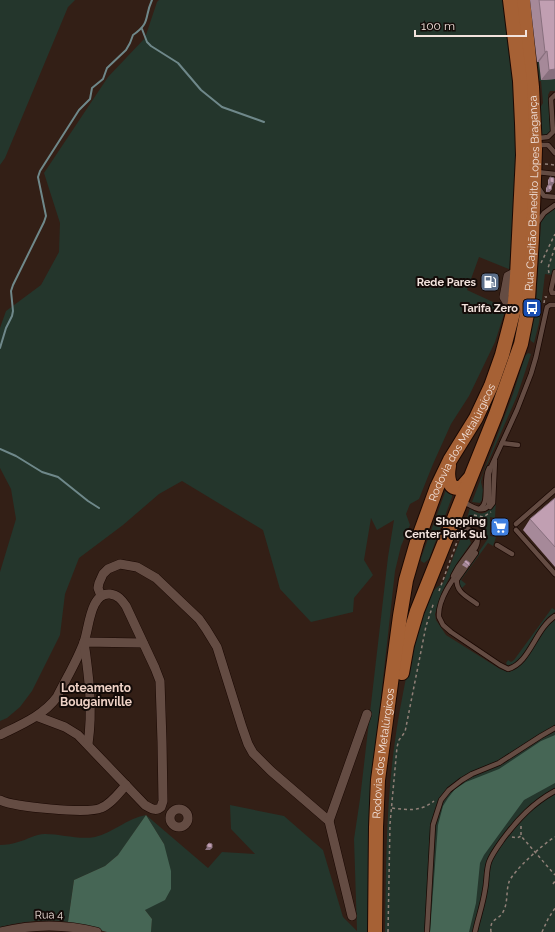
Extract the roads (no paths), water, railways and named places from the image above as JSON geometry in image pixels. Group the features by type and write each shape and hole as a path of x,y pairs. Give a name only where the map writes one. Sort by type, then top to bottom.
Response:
{"main road":[{"name":"Rodovia dos Metalúrgicos","path":"376,932 376,827 381,750 402,603 409,569 437,487 450,460 476,418 491,386 502,355 513,312 518,272 523,155 520,81 510,0"},
{"name":"Rua Capitão Benedito Lopes Bragança","path":"436,563 496,414 521,344 529,298 537,172 532,87 523,0"},
{"path":"450,460 447,475 451,486 457,488 462,487 470,476"},
{"path":"417,542 416,561 419,569 428,572 436,563"},
{"name":"Rodovia dos Metalúrgicos","path":"383,932 385,817 393,727 407,645 417,610 436,563"}],"street":[{"path":"101,596 98,588 99,583 103,574 108,569 120,564 137,567 156,578 199,619 217,647 242,727 248,744 253,752 271,771 329,822"},
{"path":"0,735 36,716 51,704 57,697 84,642 95,602 101,596 106,594 111,594 120,598 158,675 161,691 162,808"},
{"path":"84,642 143,643"},
{"path":"84,642 90,685 91,711 88,744"},
{"path":"352,916 329,822 367,714"},
{"path":"36,716 72,731 88,744 126,786 150,808 156,810 162,808 171,813"},
{"path":"0,800 21,806 93,810 105,807 126,786"},
{"name":"Rua 4","path":"1,932 22,928 97,932"}],"lane":[{"path":"534,134 539,138 548,138 552,134 551,99 555,95"},
{"path":"535,149 540,145 547,145 555,153"},
{"path":"555,174 537,172 544,196 555,198"},
{"path":"532,238 540,218 547,210 555,205"},
{"path":"555,272 550,290 551,292 555,293"},
{"path":"480,509 485,503 486,475 500,449 531,374 547,308 550,305 555,305"},
{"path":"502,443 518,445"},
{"path":"461,500 480,509 488,509 493,503 495,458"},
{"path":"516,524 555,490"},
{"path":"452,523 470,530 475,534 478,541 477,551 456,581"},
{"path":"516,530 555,574"},
{"path":"449,586 476,547 478,541"},
{"path":"478,541 458,566 444,596 438,615 443,625 454,635 508,669 518,664 546,623 555,616"},
{"path":"497,545 512,554"},
{"path":"460,570 456,581 457,587 460,592 477,604"},
{"path":"427,932 433,825 439,805 444,796 453,786 467,777 494,766 555,728"},
{"path":"475,932 482,906 489,861 517,821 531,807 555,791"}],"waterway":[{"path":"0,348 6,328 12,316 11,291 13,285 46,216 38,177 40,171 79,110 90,99 92,88 103,79 107,68 126,50 133,35 139,31 145,23 152,0"},
{"path":"142,29 147,42 151,46 178,63 201,90 222,107 264,122"},
{"path":"0,449 16,456 42,472 58,477 99,508"}],"place":[{"name":"Rede Pares","path":"490,282"},
{"name":"Tarifa Zero","path":"532,308"},
{"name":"Shopping Center Park Sul","path":"500,527"}],"district":[{"name":"Loteamento Bougainville","path":"96,695"}]}
